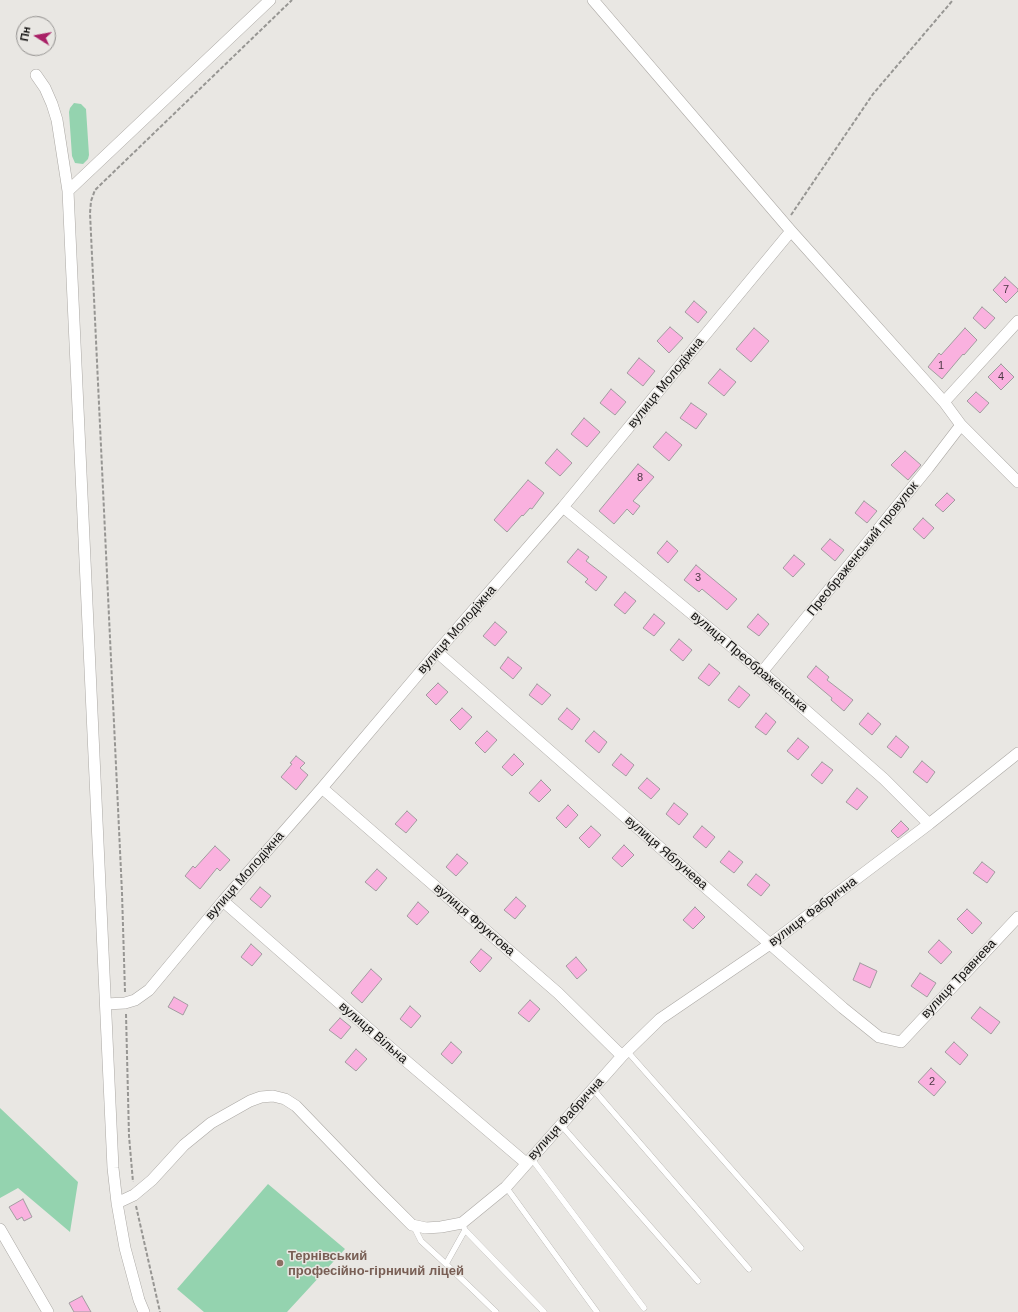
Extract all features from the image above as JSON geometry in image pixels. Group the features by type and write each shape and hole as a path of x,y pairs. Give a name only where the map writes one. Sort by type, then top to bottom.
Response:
{"street":[{"path":"68,191 270,0"},
{"path":"593,0 788,228 944,402 961,425 1018,482"},
{"path":"36,75 45,88 57,120 68,191 113,1168 124,1248 144,1312"},
{"name":"вулиця Молодіжна","path":"106,1004 125,1003 135,1000 149,990 223,901 563,507 788,228"},
{"path":"944,402 1018,321"},
{"name":"Преображенський провулок","path":"762,672 928,468 961,425"},
{"name":"вулиця Преображенська","path":"563,507 762,672 884,779 929,824"},
{"name":"вулиця Яблунева","path":"437,652 844,1008 879,1037 901,1042"},
{"name":"вулиця Фабрична","path":"412,1225 426,1228 464,1226 506,1188 528,1161 624,1054 660,1019 770,944 929,824 1018,752"},
{"name":"вулиця Фруктова","path":"322,788 558,993 624,1054"},
{"name":"вулиця Вільна","path":"223,901 392,1049 528,1161"},
{"name":"вулиця Травнева","path":"901,1042 1018,917"},
{"path":"117,1203 134,1195 152,1180 184,1145 211,1122 250,1101 261,1097 273,1096 285,1099 296,1106 412,1225"},
{"path":"0,1229 48,1312"}],"lane":[{"path":"624,1054 801,1248"},
{"path":"593,1089 749,1270"},
{"path":"561,1125 698,1281"},
{"path":"528,1161 644,1308"},
{"path":"506,1188 597,1312"},
{"path":"412,1225 421,1241 496,1312"},
{"path":"446,1264 464,1226 544,1312"}],"path":[{"path":"160,1312 134,1195 129,1136 121,885 90,220 91,201 95,190 292,0"},
{"path":"788,228 873,94 953,0"}],"green space":[{"path":"74,103 81,104 86,109 89,155 88,159 83,164 75,163 72,156 69,112"},
{"path":"0,1108 78,1182 70,1232 18,1188 0,1198"},
{"path":"268,1184 345,1249 287,1312 204,1312 177,1289"}],"building":[{"path":"1005,277 1018,289 1018,291 1006,303 993,290"},
{"path":"694,301 707,312 698,323 685,312"},
{"path":"982,307 995,318 985,329 973,318"},
{"path":"670,327 683,338 669,353 657,341"},
{"path":"754,328 769,341 751,362 736,349"},
{"path":"965,328 977,340 942,379 928,367 939,353 941,355"},
{"path":"639,358 655,371 643,386 627,373"},
{"path":"1001,364 1014,377 1001,390 988,377"},
{"path":"720,369 736,382 724,396 708,383"},
{"path":"611,389 626,402 615,415 600,403"},
{"path":"976,392 989,403 980,413 967,401"},
{"path":"691,403 707,414 696,429 680,418"},
{"path":"584,418 600,432 587,447 571,434"},
{"path":"666,432 682,445 669,461 653,447"},
{"path":"557,449 572,463 560,476 545,463"},
{"path":"905,451 921,465 908,480 891,465"},
{"path":"638,464 654,477 633,501 640,506 633,515 627,509 614,524 599,511"},
{"path":"528,480 544,493 532,509 530,508 523,516 522,515 507,532 494,520"},
{"path":"947,493 955,500 943,512 935,505"},
{"path":"864,501 877,511 867,523 855,513"},
{"path":"923,518 934,528 924,539 913,529"},
{"path":"830,539 844,550 835,561 821,549"},
{"path":"667,541 678,551 668,563 657,553"},
{"path":"578,549 589,557 586,561 607,577 596,591 585,582 588,579 567,562"},
{"path":"794,555 805,564 793,577 783,568"},
{"path":"696,565 737,599 727,610 702,589 699,592 684,580"},
{"path":"625,592 636,601 625,614 614,605"},
{"path":"654,614 665,623 654,636 643,628"},
{"path":"758,614 769,624 759,636 747,627"},
{"path":"495,622 507,632 495,646 483,636"},
{"path":"679,639 692,650 683,661 670,650"},
{"path":"508,657 522,668 513,679 500,668"},
{"path":"709,664 720,673 709,686 698,678"},
{"path":"816,666 829,677 827,680 853,700 844,711 831,700 832,698 807,677"},
{"path":"438,683 448,692 436,705 426,695"},
{"path":"537,684 551,695 542,705 529,695"},
{"path":"739,686 750,695 739,708 728,700"},
{"path":"462,708 472,717 460,730 450,720"},
{"path":"567,708 580,719 572,730 558,719"},
{"path":"766,713 776,722 766,735 755,727"},
{"path":"868,713 881,724 872,735 859,724"},
{"path":"487,731 497,740 485,753 475,743"},
{"path":"594,731 607,742 599,753 585,741"},
{"path":"896,736 909,747 901,758 887,747"},
{"path":"798,738 809,747 798,760 787,751"},
{"path":"514,754 524,764 512,776 502,767"},
{"path":"621,754 634,765 626,776 612,765"},
{"path":"296,756 305,763 300,768 308,775 296,790 281,777 292,764 290,763"},
{"path":"922,761 935,772 927,783 913,772"},
{"path":"822,762 833,770 822,784 811,775"},
{"path":"647,778 660,789 651,799 638,788"},
{"path":"541,780 551,790 539,802 529,793"},
{"path":"857,788 868,797 857,810 846,802"},
{"path":"674,803 688,814 679,825 666,814"},
{"path":"568,805 578,815 566,828 556,818"},
{"path":"407,811 417,820 406,833 395,824"},
{"path":"901,821 909,829 898,838 891,831"},
{"path":"591,826 601,835 589,848 579,838"},
{"path":"702,826 715,837 706,848 693,837"},
{"path":"624,845 634,855 622,867 612,858"},
{"path":"215,846 230,860 220,871 217,868 200,889 185,876 193,866 195,868"},
{"path":"729,851 743,862 734,873 720,862"},
{"path":"457,854 468,863 456,876 446,867"},
{"path":"982,862 995,872 987,883 973,873"},
{"path":"377,869 387,878 376,891 365,882"},
{"path":"756,874 770,885 761,896 747,885"},
{"path":"260,887 271,896 261,908 250,899"},
{"path":"516,897 526,906 515,919 504,910"},
{"path":"418,902 429,912 417,925 407,916"},
{"path":"695,907 705,917 693,929 683,920"},
{"path":"967,909 982,923 972,934 957,919"},
{"path":"939,940 952,952 941,964 928,952"},
{"path":"251,944 262,954 252,966 241,957"},
{"path":"481,949 492,958 480,972 470,962"},
{"path":"576,957 587,970 577,979 566,966"},
{"path":"860,963 877,971 870,988 853,980"},
{"path":"371,969 382,979 362,1003 351,993"},
{"path":"920,973 936,983 927,997 911,986"},
{"path":"174,997 188,1005 183,1015 168,1007"},
{"path":"530,1000 540,1009 529,1022 518,1013"},
{"path":"410,1006 421,1016 411,1028 400,1019"},
{"path":"980,1007 1000,1022 991,1034 971,1018"},
{"path":"340,1018 351,1027 341,1039 329,1030"},
{"path":"451,1042 462,1052 452,1064 441,1054"},
{"path":"954,1042 968,1055 960,1065 945,1052"},
{"path":"356,1049 367,1059 356,1071 345,1062"},
{"path":"931,1068 946,1082 934,1096 918,1082"},
{"path":"23,1199 32,1217 24,1221 22,1217 17,1220 9,1207"},
{"path":"82,1296 91,1312 74,1312 69,1303"}],"place":[{"name":"Тернівський професійно-гірничий ліцей","path":"280,1263"}]}
